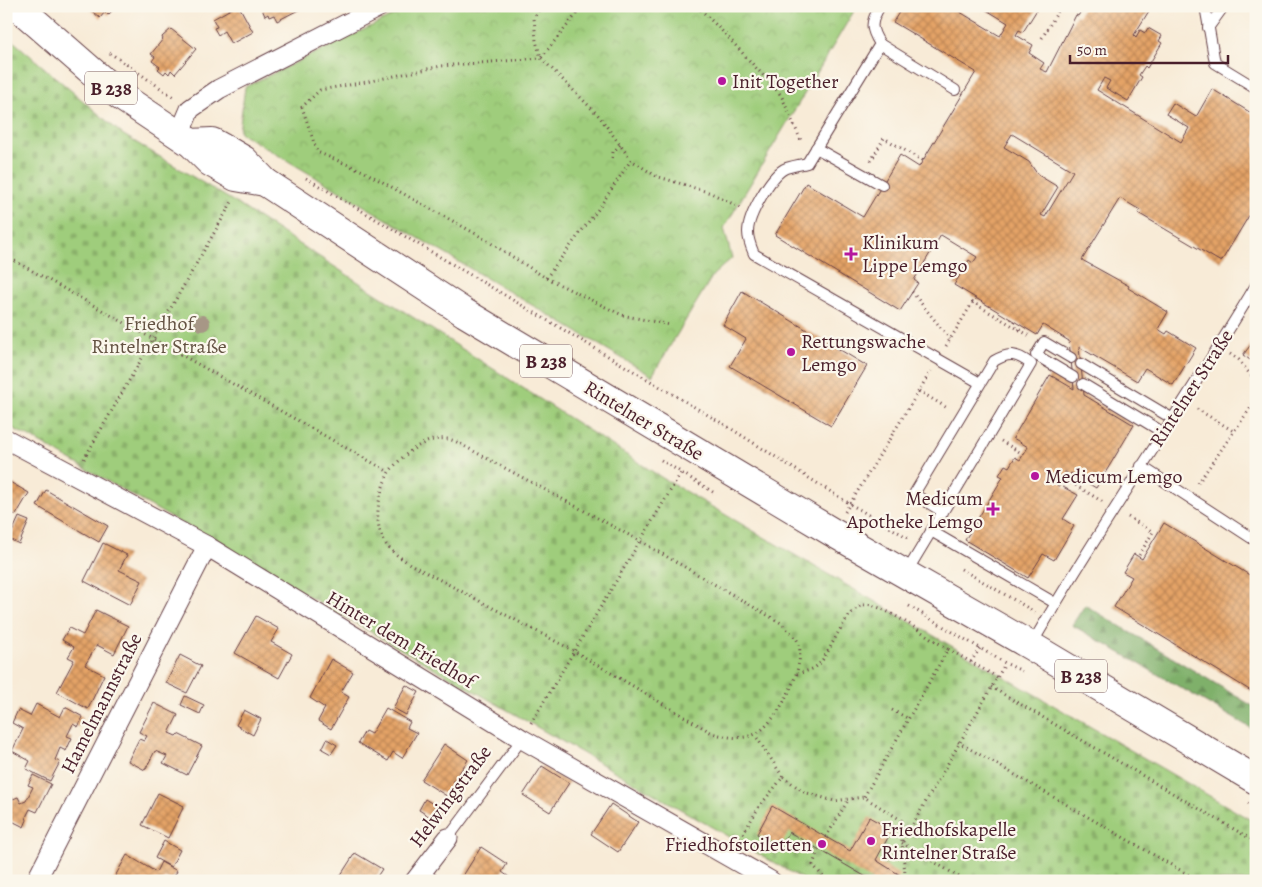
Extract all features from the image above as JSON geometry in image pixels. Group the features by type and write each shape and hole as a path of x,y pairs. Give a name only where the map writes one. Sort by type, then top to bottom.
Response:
{"main road":[{"name":"B 238","path":"17,6 119,95 185,139"},
{"name":"Rintelner Straße","path":"185,139 212,142 232,152 244,160 264,182 465,313 1031,646 1252,791"}],"street":[{"path":"185,139 190,109 219,89 381,6"},
{"name":"Hinter dem Friedhof","path":"6,439 207,546 522,738 771,881"},
{"name":"Hamelmannstraße","path":"36,881 207,546"},
{"name":"Helwingstraße","path":"424,878 448,838"}],"lane":[{"path":"880,6 873,18 872,31 880,44 955,90"},
{"path":"1205,6 1215,63 1256,88"},
{"path":"1208,28 1224,6"},
{"path":"880,44 807,163 783,170 769,185 752,214 748,230 749,242 754,254 980,383"},
{"path":"816,148 882,185"},
{"name":"Rintelner Straße","path":"1031,646 1055,603 1219,347 1256,284"},
{"path":"1071,358 1044,342 1036,355 1073,377"},
{"path":"906,574 923,546 1031,364 1020,356 1005,355 994,361 914,494 943,512"},
{"path":"1081,364 1176,414"},
{"path":"1083,384 1164,433"},
{"name":"Rintelner Straße","path":"1141,466 1256,541"},
{"path":"931,532 1055,603"},
{"name":"Helwingstraße","path":"448,838 522,738"}],"path":[{"path":"541,6 534,18 536,41 541,58 598,116 631,160 656,176 711,193 752,214"},
{"path":"583,6 541,58 441,66 320,90 302,107 316,152 363,171 478,235 546,278 622,315 670,325"},
{"path":"697,6 781,95 809,159"},
{"path":"1042,38 1062,6"},
{"path":"103,48 190,109"},
{"path":"863,175 884,138 923,161"},
{"path":"612,158 613,152 620,145"},
{"path":"546,278 599,208 631,160"},
{"path":"300,174 730,428 850,504 923,546"},
{"path":"75,475 236,195"},
{"path":"6,256 389,472"},
{"path":"912,292 950,339"},
{"path":"850,504 976,298"},
{"path":"972,302 1036,340"},
{"path":"1019,330 1022,326"},
{"path":"1239,360 1256,382"},
{"path":"1191,479 1198,483 1256,400"},
{"path":"1176,414 1188,417 1194,407 1235,432"},
{"path":"438,439 447,439 464,446 640,541 781,623 797,640 800,652 797,674 784,701 770,721 755,734 732,739 712,733 574,651 410,564 389,548 380,532 378,504 383,484 389,472 407,453 420,445 438,439"},
{"path":"1058,486 1068,471"},
{"path":"522,738 681,473"},
{"path":"956,566 1046,619"},
{"path":"904,603 1005,663 1029,674"},
{"path":"797,674 817,666 854,609 870,604 889,612 997,677"},
{"path":"971,662 980,648"},
{"path":"864,796 948,649"},
{"path":"902,843 958,742 1005,663"},
{"path":"991,687 1256,842"},
{"path":"892,710 909,719"},
{"path":"755,734 783,777 804,792 834,801 864,796 901,820 905,874 902,881"},
{"path":"958,742 1199,881"},
{"path":"729,856 759,807 783,777"},
{"path":"1252,791 1256,808"},
{"path":"826,837 850,799"},
{"path":"902,843 966,881"},
{"path":"818,850 813,865 827,881"}],"green space":[{"path":"413,6 857,6 724,228 732,258 713,275 652,376 239,132 245,87"},
{"name":"Friedhof Rintelner Straße","path":"6,35 122,134 228,198 664,479 1256,823 1256,881 806,881 32,438 6,425"},
{"path":"1085,605 1256,708 1256,731 1072,625"}],"building":[{"path":"86,6 117,6 108,15 105,12 100,18"},
{"path":"239,6 253,32 231,44 224,31 218,35 214,28 217,27 213,19"},
{"path":"267,6 306,6 277,21 274,15 269,17 268,14 265,16 262,9"},
{"path":"903,6 950,6 1000,36 1008,23 980,6 1035,6 1038,8 1023,32 1019,30 1016,35 1033,45 1029,53 1044,63 1040,69 1047,72 1076,15 1078,16 1084,6 1152,6 1134,35 1136,37 1140,30 1145,33 1148,28 1162,36 1159,41 1162,43 1147,68 1145,66 1139,75 1142,77 1128,101 1106,88 1110,81 1104,78 1097,90 1181,142 1189,128 1166,114 1173,103 1196,117 1212,89 1256,116 1256,204 1221,262 1138,213 1140,210 1120,198 1082,260 1129,286 1128,288 1168,312 1158,329 1166,334 1168,331 1196,348 1173,385 1145,368 1137,381 1079,347 1084,395 1134,425 1096,488 1071,473 1063,487 1078,495 1063,519 1074,526 1054,560 1043,554 1028,578 965,540 1003,477 999,475 1005,465 1009,467 1015,457 1020,460 1028,447 1013,438 1050,375 1074,389 1069,341 1043,325 1037,335 954,285 969,260 973,263 977,257 941,235 914,280 918,283 900,311 775,235 806,183 863,217 900,155 919,167 976,72 893,22","holes":["1012,134 1073,171 1045,217 1041,215 1058,187 1038,175 1029,162 1004,147"]},
{"path":"171,29 196,49 175,74 171,70 169,74 166,71 164,74 158,69 160,67 152,61 155,57 151,54 163,39 162,37"},
{"name":"Rettungswache Lemgo","path":"742,291 867,366 831,426 730,366 746,339 723,325"},
{"path":"1256,338 1256,364 1243,355"},
{"path":"8,481 29,493 16,515 6,510"},
{"path":"46,490 108,526 99,542 37,506"},
{"path":"19,517 29,521 19,544 9,539"},
{"path":"1164,523 1256,579 1256,694 1114,607 1132,577 1123,572 1134,554 1142,559"},
{"path":"103,543 127,555 119,570 142,581 130,605 84,581"},
{"path":"96,610 128,626 114,654 97,645 85,665 104,675 88,709 57,692 74,660 68,657 74,647 62,640 69,628 83,635"},
{"path":"256,616 279,629 271,642 292,654 279,678 235,653"},
{"path":"180,655 201,666 187,693 166,683"},
{"path":"331,659 353,672 341,692 349,697 331,729 318,721 325,708 310,698"},
{"path":"406,685 419,692 406,715 393,708"},
{"path":"185,696 204,705 200,714 181,705"},
{"path":"154,703 178,715 169,733 176,736 178,734 202,746 187,775 163,763 167,756 155,751 145,770 128,761 139,739 144,741 147,736 139,732"},
{"path":"36,704 60,717 65,707 83,717 78,727 73,724 67,736 72,738 66,751 60,748 55,760 60,762 50,781 26,769 30,761 12,751 23,729 12,723 18,710 30,716"},
{"path":"386,708 410,722 407,728 417,733 402,758 393,752 388,761 358,743 365,731 371,734"},
{"path":"244,710 261,719 253,735 236,725"},
{"path":"327,739 337,745 331,754 322,749"},
{"path":"444,744 468,760 453,782 458,785 450,798 421,780"},
{"path":"542,766 569,783 550,812 523,795"},
{"path":"33,775 51,784 37,812 30,809 24,827 6,818 6,793 9,792 13,799 18,797 21,803 26,801 33,787 28,785"},
{"path":"158,793 184,806 168,838 142,825"},
{"path":"425,799 441,809 435,820 419,810"},
{"path":"611,804 638,822 618,852 591,834"},
{"path":"772,806 850,851 869,817 892,830 876,860 900,875 896,881 873,881 789,832 780,847 757,834"},
{"path":"164,841 180,850 171,867 155,858"},
{"path":"481,847 507,864 502,872 509,877 507,881 465,881 461,879"},
{"path":"355,853 382,869 374,881 337,881"},
{"path":"127,855 156,872 161,862 177,871 172,881 165,878 163,881 114,881"}],"place":[{"name":"Init Together","path":"722,81"},
{"name":"Klinikum Lippe Lemgo","path":"851,254"},
{"name":"Rettungswache Lemgo","path":"791,352"},
{"name":"Medicum Lemgo","path":"1035,476"},
{"name":"Medicum Apotheke Lemgo","path":"993,509"},
{"name":"Friedhofskapelle Rintelner Straße","path":"871,841"},
{"name":"Friedhofstoiletten","path":"822,844"}]}
